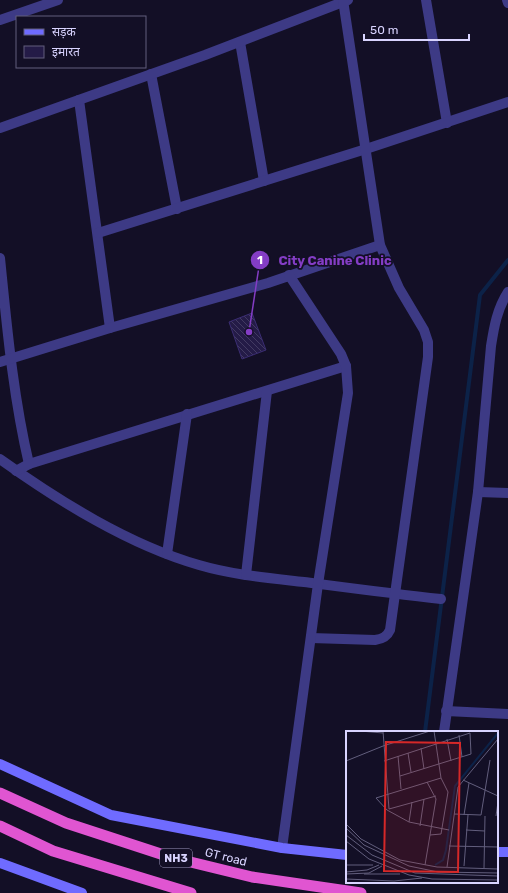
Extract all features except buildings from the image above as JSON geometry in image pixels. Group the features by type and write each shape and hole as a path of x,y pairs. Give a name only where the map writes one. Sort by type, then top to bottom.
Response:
{"highway":[{"name":"GT road","path":"0,794 66,823 170,857 252,877 361,893"},
{"name":"NH3","path":"0,826 53,851 191,893"}],"main road":[{"path":"0,764 111,815 282,848 346,856"},
{"path":"0,863 82,893"}],"street":[{"path":"0,20 58,0"},
{"path":"426,0 447,123"},
{"path":"0,128 240,42 345,1 380,245 399,288 424,330 428,342 422,405 390,630 388,635 382,639 357,641 311,638"},
{"path":"240,42 264,181"},
{"path":"151,74 177,209"},
{"path":"79,100 110,328"},
{"path":"98,233 366,150 508,102"},
{"path":"5,361 289,275 380,245"},
{"path":"0,258 5,361 29,464"},
{"path":"282,848 318,584 348,392 346,366 341,354 289,275"},
{"path":"444,731 478,492 494,331 500,306 508,292"},
{"path":"16,471 29,464 346,366"},
{"path":"246,575 267,391"},
{"path":"167,554 187,414"},
{"path":"0,459 16,471 128,537 167,554 199,565 246,575 441,600"},
{"path":"478,492 508,493"},
{"path":"446,711 508,714"}],"waterway":[{"path":"425,731 480,295 508,260"}],"place":[{"name":"City Canine Clinic","path":"249,332"}]}
